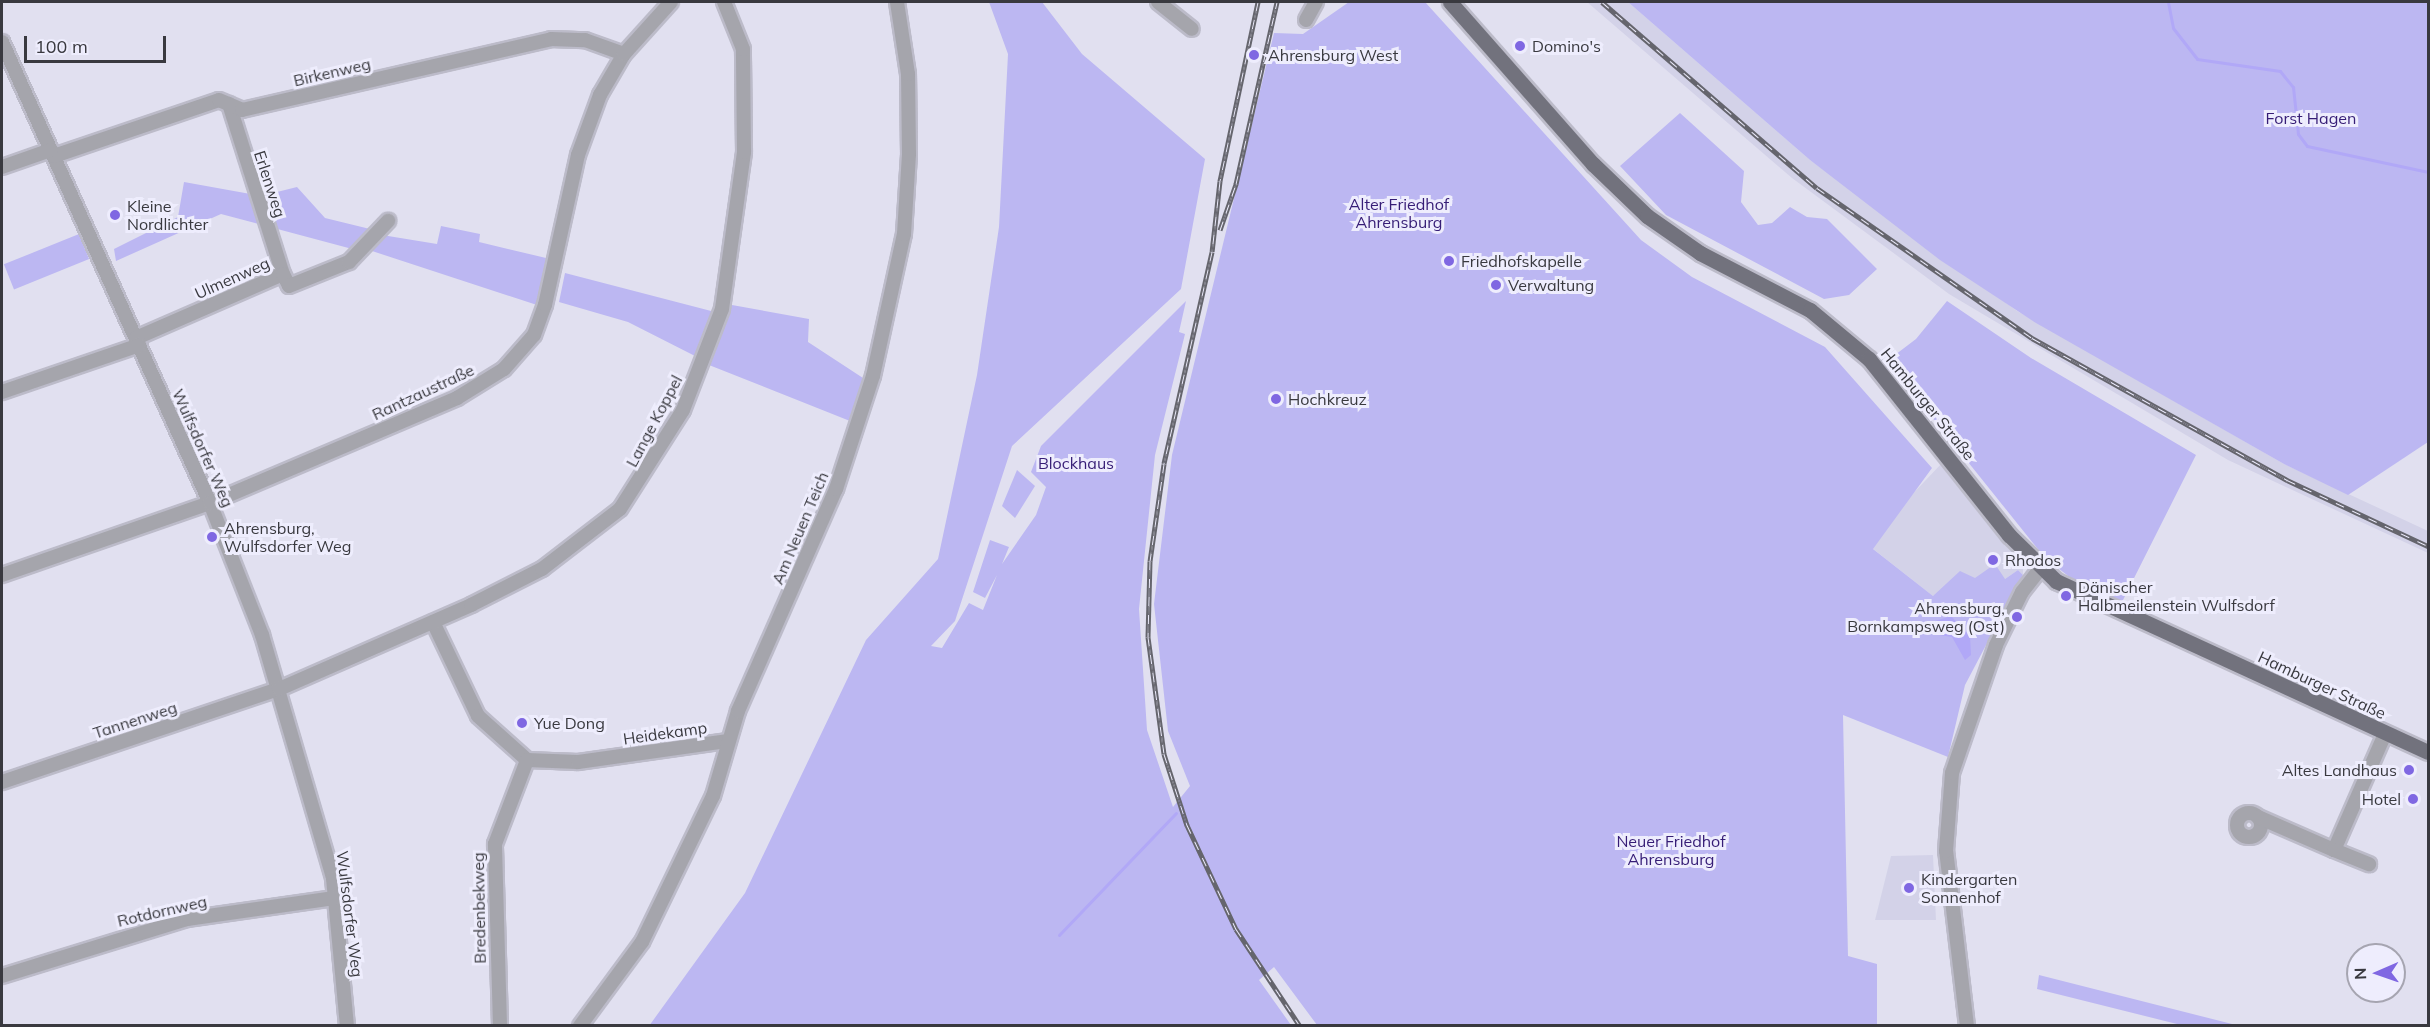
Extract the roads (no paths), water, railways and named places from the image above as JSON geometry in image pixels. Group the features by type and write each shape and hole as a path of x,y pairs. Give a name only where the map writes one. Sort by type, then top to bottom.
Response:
{"main road":[{"name":"Hamburger Straße","path":"1450,2 1593,164 1647,216 1700,253 1810,310 1863,353 2041,568 2083,597 2428,752"}],"street":[{"name":"Rantzaustraße","path":"2,575 210,503 457,398 517,357 534,335 545,305 589,123 624,54 671,2"},
{"name":"Lange Koppel","path":"279,689 433,622 542,569 601,527 648,472 683,410 722,309 738,214 743,49 724,2"},
{"name":"Am Neuen Teich","path":"580,1026 642,942 670,890 713,796 727,741 836,489 889,316 904,234 909,154 908,74 897,2"},
{"path":"1158,2 1192,29"},
{"path":"1306,20 1316,2"},
{"name":"Birkenweg","path":"2,167 219,100 242,110 551,39 585,40 624,54"},
{"name":"Wulfsdorfer Weg","path":"2,42 210,503 279,689 335,898 347,1026"},
{"name":"Erlenweg","path":"229,104 283,274"},
{"name":"Ulmenweg","path":"2,392 138,342 283,274 289,286 349,262 388,221"},
{"path":"1967,1026 1946,851 1952,773 1996,645 2022,592 2041,568"},
{"path":"433,622 478,716 527,760"},
{"name":"Tannenweg","path":"2,782 279,689"},
{"path":"2334,850 2385,734"},
{"name":"Heidekamp","path":"527,760 578,762 727,741"},
{"name":"Bredenbekweg","path":"500,1026 495,844 527,760"},
{"path":"2258,818 2369,864"},
{"name":"Rotdornweg","path":"2,976 187,919 335,898"}],"waterway":[{"path":"2168,2 2173,28 2197,59 2280,71 2293,87 2298,134 2307,146 2428,172"},
{"path":"1059,935 1176,813"}],"railway":[{"path":"1258,2 1220,181 1212,252 1164,464 1150,561 1148,637 1164,754 1187,825 1236,929 1300,1026"},
{"path":"1220,230 1236,184 1277,2"},
{"path":"1602,2 1817,188 2032,338 2287,480 2428,546"}],"place":[{"name":"Domino's","path":"1520,46"},
{"name":"Ahrensburg West","path":"1254,55"},
{"name":"Kleine Nordlichter","path":"115,215"},
{"name":"Friedhofskapelle","path":"1449,261"},
{"name":"Verwaltung","path":"1496,285"},
{"name":"Hochkreuz","path":"1276,399"},
{"name":"Ahrensburg, Wulfsdorfer Weg","path":"212,537"},
{"name":"Rhodos","path":"1993,560"},
{"name":"Dänischer Halbmeilenstein Wulfsdorf","path":"2066,596"},
{"name":"Ahrensburg, Bornkampsweg (Ost)","path":"2017,617"},
{"name":"Yue Dong","path":"522,723"},
{"name":"Altes Landhaus","path":"2409,770"},
{"name":"Hotel","path":"2413,799"},
{"name":"Kindergarten Sonnenhof","path":"1909,888"}],"park label":[{"name":"Forst Hagen","path":"2311,118"},
{"name":"Alter Friedhof Ahrensburg","path":"1399,213"},
{"name":"Blockhaus","path":"1076,463"},
{"name":"Neuer Friedhof Ahrensburg","path":"1671,850"}]}
